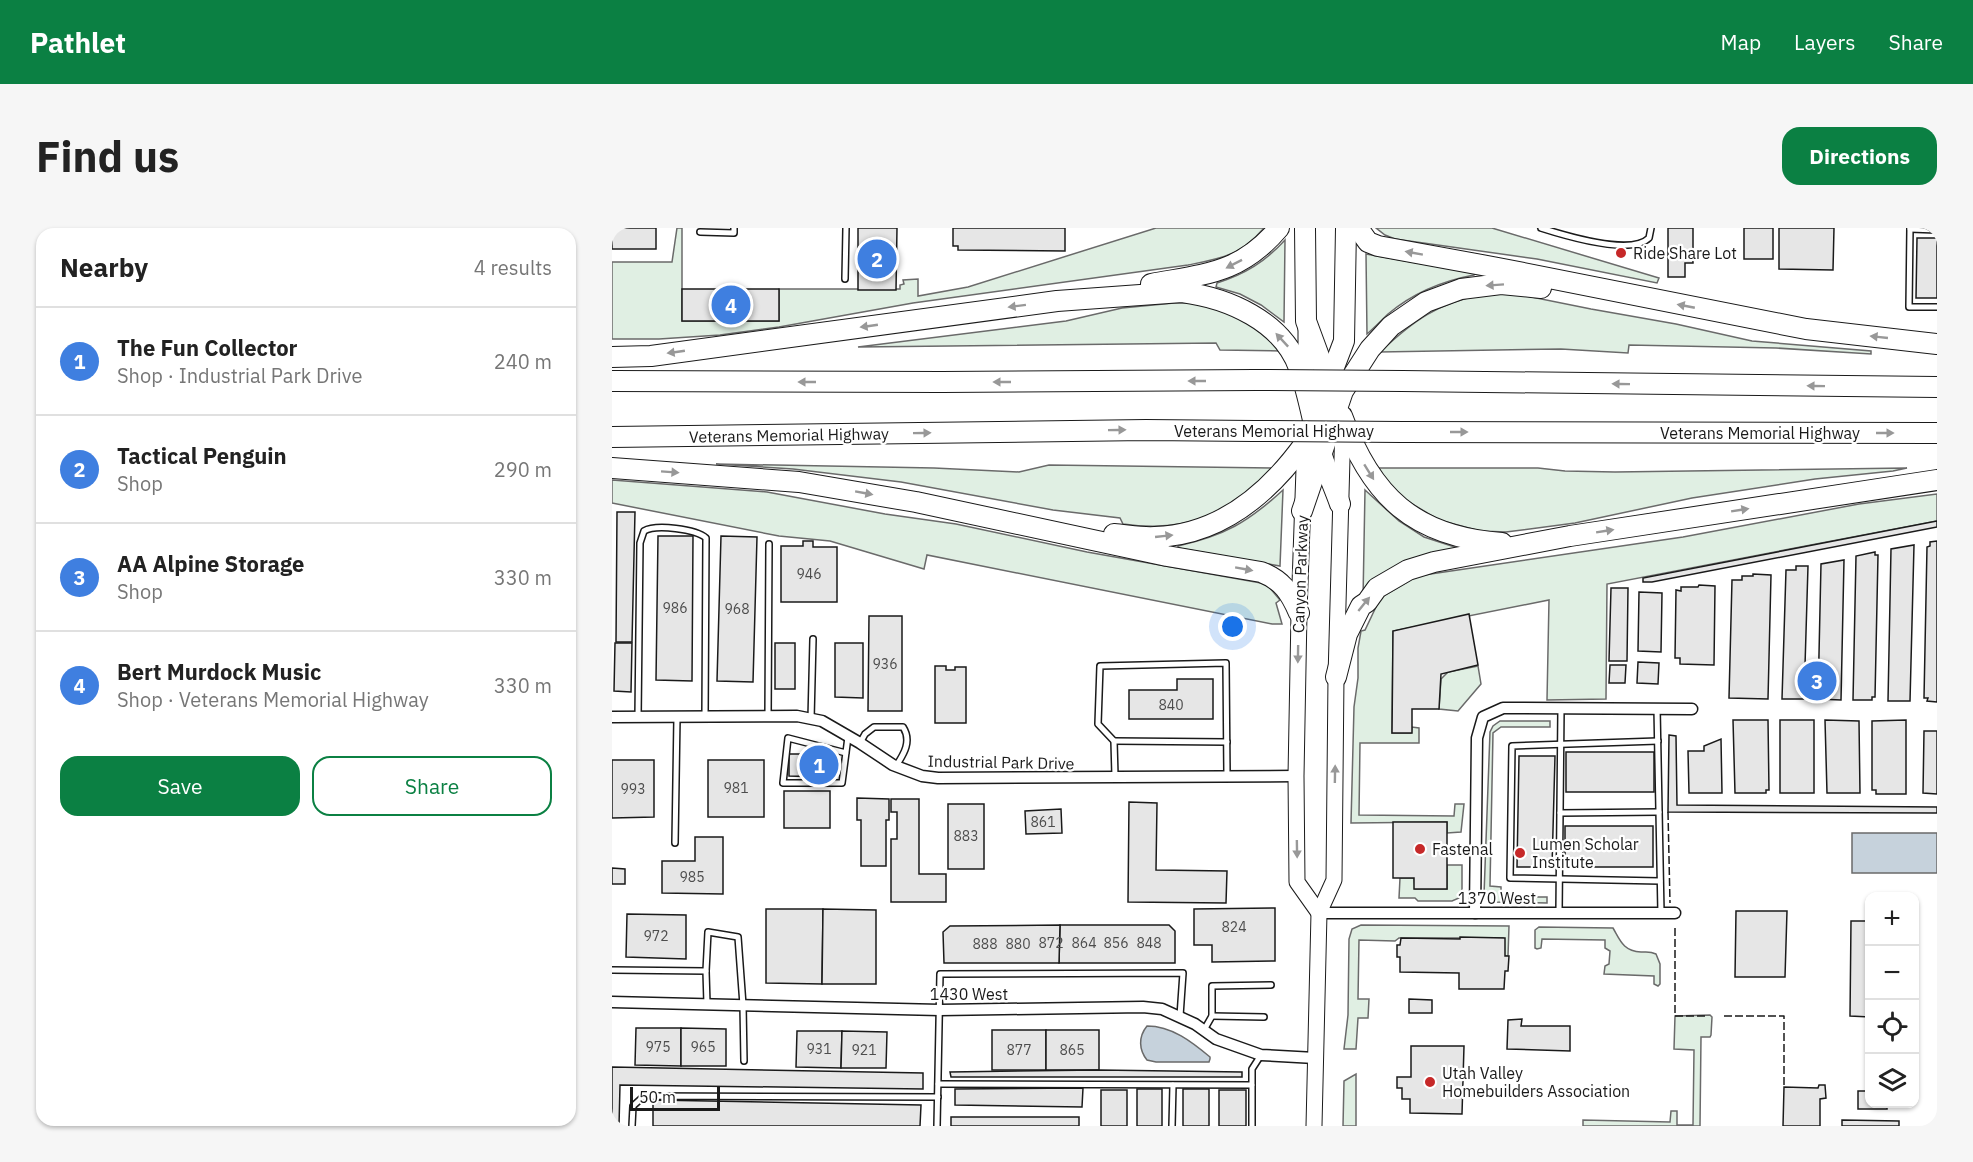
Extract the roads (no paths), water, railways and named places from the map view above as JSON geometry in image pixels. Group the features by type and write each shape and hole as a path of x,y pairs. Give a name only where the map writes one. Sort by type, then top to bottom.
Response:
{"highway":[{"path":"612,357 651,356 1057,301 1221,271 1253,254 1278,228"},
{"name":"Canyon Parkway","path":"1305,228 1306,321"},
{"path":"1302,511 1338,400 1344,341 1346,228"},
{"path":"1358,228 1368,242 1378,246 1806,329 1937,344"},
{"path":"1022,524 1154,538 1201,530 1219,522 1250,502 1275,480 1305,441 1313,420 1338,400 1370,349 1391,327 1426,302 1461,289 1501,284 1657,301"},
{"path":"1057,301 1182,292 1228,302 1260,320 1273,330 1290,349 1299,366 1322,454 1340,504"},
{"path":"1306,321 1338,400 1352,445 1383,493 1404,511 1456,536 1501,543 1570,536"},
{"path":"612,381 1255,380 1937,387"},
{"name":"Veterans Memorial Highway","path":"612,437 1146,430 1937,433"},
{"path":"612,468 799,482 916,502 1167,556 1261,572 1271,576 1286,588 1299,613"},
{"path":"1336,677 1347,634 1361,606 1367,602 1377,588 1408,570 1434,562 1570,536 1937,480"}],"main road":[{"name":"Canyon Parkway","path":"1306,321 1296,776 1297,882 1319,913"},
{"path":"1314,1126 1319,913 1334,880 1340,504 1338,400"}],"street":[{"path":"1475,914 1477,738 1483,717 1503,708 1692,709"},
{"name":"Industrial Park Drive","path":"612,717 797,716 822,722 896,766 922,776 938,778 1296,776"},
{"name":"1370 West","path":"1319,913 1675,914"},
{"name":"1430 West","path":"612,1002 940,1010 1143,1007 1162,1009 1180,1016 1216,1039 1261,1055 1316,1058"}],"lane":[{"path":"700,232 734,232 734,228"},
{"path":"845,279 846,228"},
{"path":"1541,228 1593,242 1640,245 1649,238 1651,228"},
{"path":"1937,230 1910,229 1909,307 1937,308"},
{"path":"638,717 640,543 644,531 653,527 696,532 706,538 705,717"},
{"path":"768,717 769,544"},
{"path":"811,719 813,639"},
{"path":"1115,778 1114,741 1098,724 1100,666 1226,663 1227,777"},
{"path":"1559,913 1561,708"},
{"path":"1657,708 1661,913"},
{"path":"675,843 677,717"},
{"path":"860,743 873,727 903,727 907,735 906,749 896,766"},
{"path":"846,753 788,738 783,783 842,783 846,753 848,737"},
{"path":"1114,741 1227,742"},
{"path":"1658,741 1512,746 1509,878 1660,881"},
{"path":"1560,813 1659,812"},
{"path":"707,1004 708,932 738,936 744,1061"},
{"path":"612,970 706,971"},
{"path":"937,1126 940,974 1183,973 1180,1016"},
{"path":"1204,1030 1212,1016 1212,986 1271,985"},
{"path":"1212,1016 1264,1017"},
{"path":"1252,1126 1252,1070 1261,1055"},
{"path":"938,1084 1252,1085"},
{"path":"1172,1126 1173,1085"},
{"path":"632,1126 633,1106 644,1095 938,1097"}],"place":[{"name":"Ride Share Lot","path":"1621,253"},
{"name":"Tactical Penguin","path":"877,259"},
{"name":"Bert Murdock Music","path":"731,305"},
{"name":"AA Alpine Storage","path":"1817,681"},
{"name":"The Fun Collector","path":"819,765"},
{"name":"Fastenal","path":"1420,849"},
{"name":"Lumen Scholar Institute","path":"1520,853"},
{"name":"Utah Valley Homebuilders Association","path":"1430,1082"}]}
